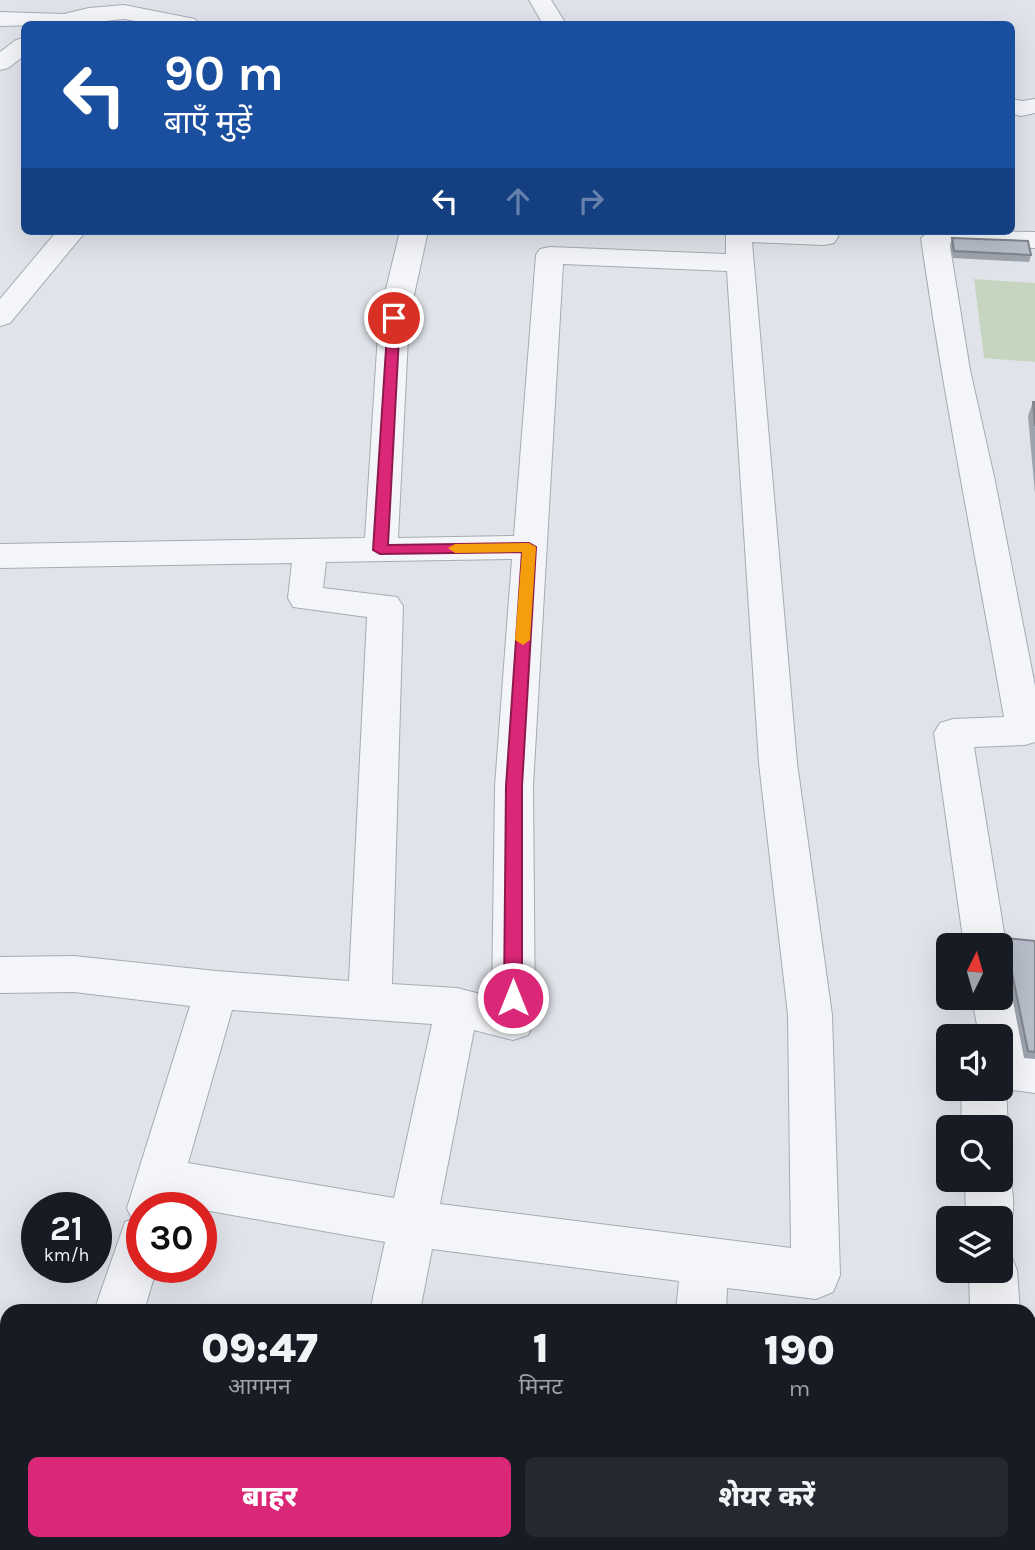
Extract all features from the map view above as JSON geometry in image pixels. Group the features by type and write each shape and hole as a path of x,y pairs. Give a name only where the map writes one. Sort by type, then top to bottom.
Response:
{"street":[{"path":"540,0 552,21"},
{"path":"0,19 64,21 92,13 124,12 171,21"},
{"path":"69,21 92,13"},
{"path":"0,63 21,47"},
{"path":"1015,107 1035,106"},
{"path":"0,317 69,235"},
{"path":"380,550 394,318 413,235"},
{"path":"217,1201 816,1275 810,1015 778,764 738,235"},
{"path":"781,235 824,235"},
{"path":"983,933 953,733 1025,731 979,481 955,370 935,238 1035,240"},
{"path":"0,975 74,974 216,990 370,999 457,1007 513,1021 514,786 550,255 588,244 740,263"},
{"path":"0,556 529,547"},
{"path":"310,550 305,598 384,606 370,999"},
{"path":"156,1192 216,990"},
{"path":"397,1304 457,1007"},
{"path":"702,1304 705,1262"},
{"path":"121,1304 128,1283"},
{"path":"994,1283 995,1304"}],"green space":[{"path":"974,279 1035,283 1035,362 984,358"}],"building":[{"path":"952,238 1028,241 1031,255 954,251"},
{"path":"1013,939 1035,941 1035,1052 1028,1051 1013,977"}],"slow traffic":[{"path":"455,548 529,547 523,640"}],"route":[{"path":"394,318 380,550 529,547 514,786 513,998"}]}
